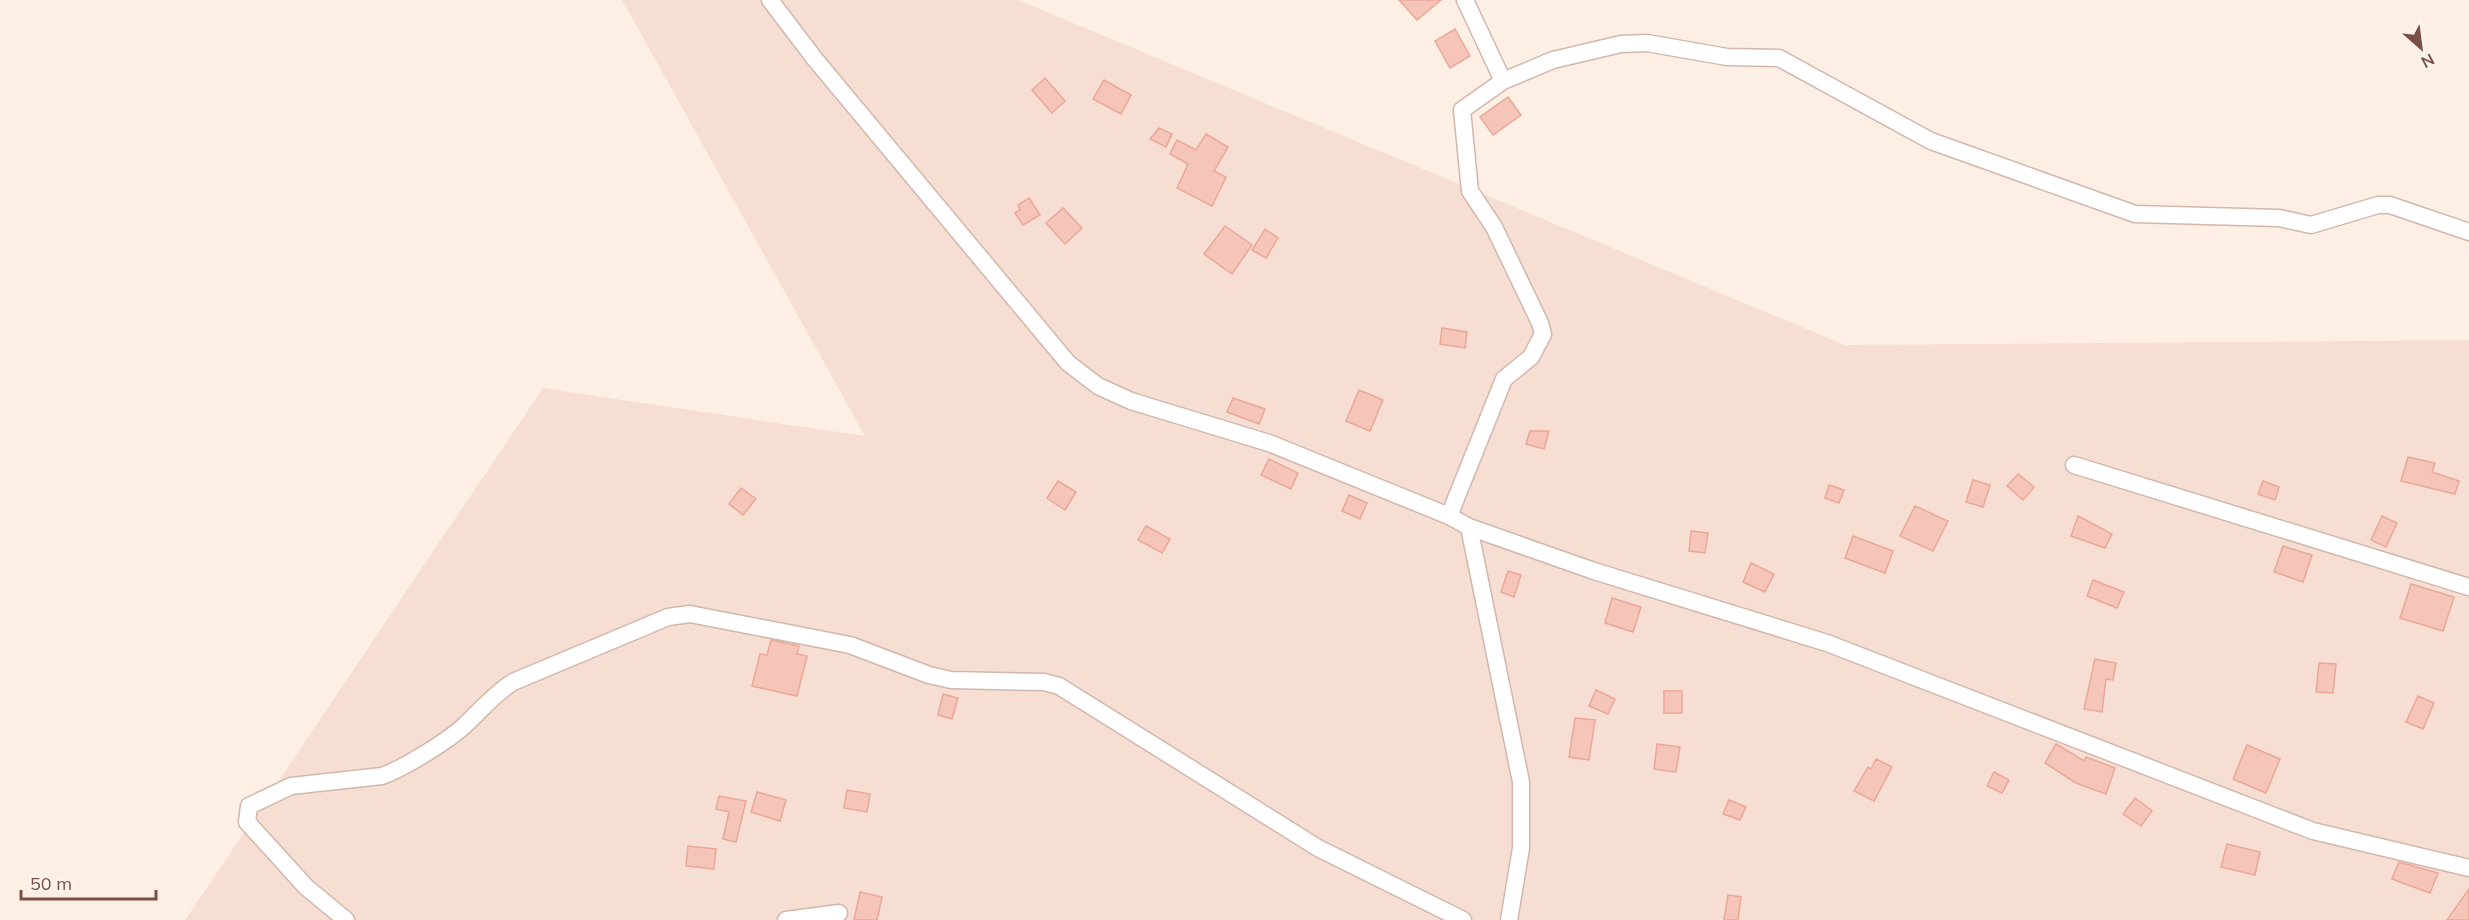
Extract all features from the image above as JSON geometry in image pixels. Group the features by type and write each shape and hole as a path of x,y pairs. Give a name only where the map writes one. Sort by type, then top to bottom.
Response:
{"street":[{"path":"770,0 814,58 1068,363 1098,386 1131,401 1269,443 1449,516 1469,527 1594,571 1827,643 2313,831 2469,868"},
{"path":"1465,0 1503,81"},
{"path":"1449,516 1504,379 1531,357 1543,334 1540,323 1494,227 1467,182 1462,110 1503,81 1553,60 1621,44 1647,43 1726,57 1779,57 1931,141 2135,214 2279,218 2311,225 2378,205 2390,205 2469,232"},
{"path":"2073,465 2469,587"},
{"path":"1469,527 1521,782 1521,848 1509,920"},
{"path":"346,920 306,887 247,822 249,806 291,786 382,776 396,771 464,726 496,693 513,682 668,616 690,614 850,645 929,675 951,680 1044,682 1059,686 1318,848 1463,920"},
{"path":"786,920 839,913"}],"shaded area":[{"path":"622,0 1018,0 1845,345 2469,340 2469,920 185,920 543,388 865,436"}],"building":[{"path":"1399,0 1441,0 1417,20"},
{"path":"1455,29 1470,56 1450,68 1435,41"},
{"path":"1045,78 1065,101 1052,113 1032,90"},
{"path":"1104,80 1131,95 1121,114 1093,99"},
{"path":"1508,97 1521,115 1493,135 1480,117"},
{"path":"1159,128 1172,134 1166,147 1150,139"},
{"path":"1206,134 1228,147 1214,171 1226,177 1212,206 1177,188 1188,164 1170,154 1177,140 1196,150"},
{"path":"1029,198 1040,215 1023,225 1015,213 1020,210 1018,205"},
{"path":"1063,208 1082,228 1065,244 1046,223"},
{"path":"1225,226 1252,245 1232,274 1204,254"},
{"path":"1265,229 1278,238 1266,258 1252,250"},
{"path":"1442,328 1467,332 1465,348 1440,344"},
{"path":"1359,390 1383,400 1370,431 1346,421"},
{"path":"1233,398 1265,409 1259,424 1227,412"},
{"path":"1530,431 1549,431 1544,449 1526,444"},
{"path":"2408,457 2435,463 2432,472 2459,481 2455,494 2401,481"},
{"path":"1269,459 1298,473 1291,489 1261,475"},
{"path":"2018,474 2034,487 2023,500 2007,486"},
{"path":"1973,480 1990,485 1983,507 1966,502"},
{"path":"1058,481 1076,492 1065,510 1047,498"},
{"path":"2263,481 2279,487 2275,500 2258,494"},
{"path":"1829,485 1844,490 1839,503 1825,498"},
{"path":"741,488 756,499 743,515 729,504"},
{"path":"1349,495 1367,503 1360,519 1342,511"},
{"path":"1915,506 1948,521 1933,551 1900,536"},
{"path":"2078,516 2112,534 2105,548 2071,536"},
{"path":"2382,516 2397,523 2386,547 2371,540"},
{"path":"1146,526 1170,539 1162,553 1138,540"},
{"path":"1691,531 1708,533 1705,553 1689,551"},
{"path":"1853,536 1893,551 1885,573 1845,558"},
{"path":"2283,546 2312,555 2303,582 2274,572"},
{"path":"1751,563 1774,574 1765,592 1743,582"},
{"path":"1508,571 1521,575 1514,597 1501,592"},
{"path":"2093,580 2124,592 2117,608 2087,596"},
{"path":"2411,584 2454,597 2443,631 2400,618"},
{"path":"1612,598 1641,607 1633,632 1605,623"},
{"path":"771,640 799,646 797,654 807,656 797,696 752,686 760,654 767,655"},
{"path":"2095,659 2116,663 2113,680 2106,679 2102,712 2084,709"},
{"path":"2319,663 2336,664 2333,693 2316,692"},
{"path":"1596,690 1615,699 1608,714 1589,706"},
{"path":"1664,691 1682,691 1682,713 1664,713"},
{"path":"943,694 958,698 952,719 938,715"},
{"path":"2418,696 2434,703 2423,729 2406,722"},
{"path":"1575,718 1595,720 1589,760 1569,757"},
{"path":"1657,744 1680,747 1676,772 1654,769"},
{"path":"2056,744 2084,761 2086,757 2115,768 2106,794 2076,783 2045,763"},
{"path":"2247,745 2280,759 2266,793 2233,779"},
{"path":"1876,759 1892,767 1874,801 1854,791 1868,767 1871,769"},
{"path":"1994,772 2009,780 2002,793 1987,786"},
{"path":"847,790 870,794 867,812 844,808"},
{"path":"757,792 786,800 780,821 751,812"},
{"path":"719,796 746,801 736,842 723,839 729,812 716,809"},
{"path":"2135,798 2152,811 2141,826 2123,814"},
{"path":"1729,800 1746,807 1740,820 1723,814"},
{"path":"2227,844 2260,852 2255,875 2221,867"},
{"path":"688,846 716,849 714,869 686,866"},
{"path":"2399,862 2438,873 2430,893 2392,879"},
{"path":"2469,889 2469,920 2447,920"},
{"path":"860,892 882,897 877,920 854,920"},
{"path":"1728,895 1741,897 1738,920 1724,920"}]}
